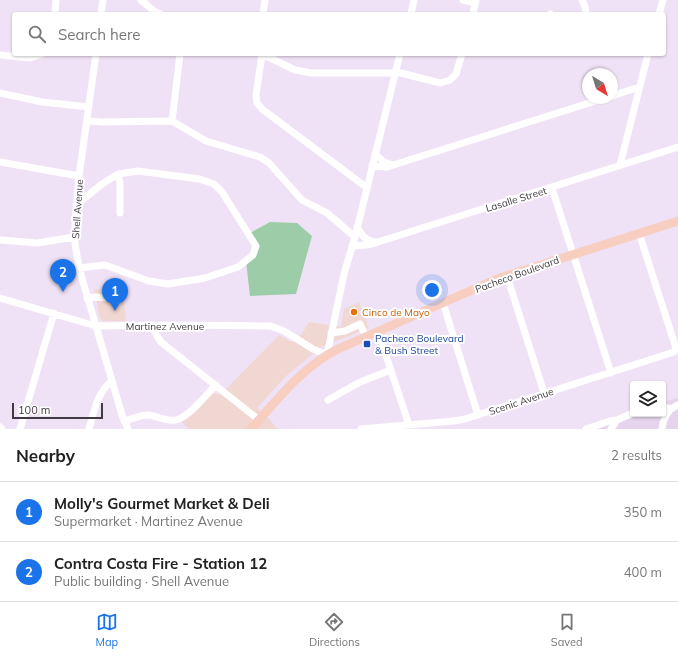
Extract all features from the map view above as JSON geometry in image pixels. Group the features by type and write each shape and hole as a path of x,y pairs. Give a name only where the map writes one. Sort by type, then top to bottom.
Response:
{"main road":[{"name":"Pacheco Boulevard","path":"251,429 302,373 327,355 442,303 507,276 678,221"}],"street":[{"path":"55,12 56,0"},
{"path":"101,12 103,0"},
{"path":"141,0 155,12"},
{"path":"263,12 265,0"},
{"path":"411,12 414,0"},
{"path":"463,0 475,1 473,12"},
{"path":"582,0 586,12"},
{"path":"660,12 663,0"},
{"path":"0,55 30,58 36,56"},
{"name":"Shell Avenue","path":"96,56 79,176 74,237 79,268 87,299 124,421 128,429"},
{"path":"172,122 180,56"},
{"path":"262,56 256,95 257,102 262,109 366,187"},
{"path":"266,56 295,70 312,73 401,73 440,83 450,80 456,74 461,56"},
{"path":"327,355 344,274 355,237 366,187 399,56"},
{"path":"620,165 647,56"},
{"path":"618,94 639,87"},
{"path":"0,93 42,102 89,107"},
{"path":"372,166 387,167 586,104"},
{"path":"87,121 172,122 206,141 250,152 269,163 302,200 327,213 355,237"},
{"name":"Lasalle Street","path":"352,246 367,245 378,242 678,147"},
{"path":"375,154 384,162 393,165"},
{"path":"0,162 79,176"},
{"path":"76,205 102,184 118,174 138,171 199,179 214,184 222,192 256,246 253,255 238,267 205,278 168,284 149,281 105,265 79,268"},
{"path":"118,174 120,183 120,213"},
{"path":"552,188 611,373"},
{"path":"357,227 368,241 378,242"},
{"name":"Scenic Avenue","path":"361,429 454,421 478,415 671,354 676,350 675,345 639,233"},
{"path":"0,240 37,243 74,237"},
{"path":"507,276 544,393"},
{"path":"87,299 95,297 110,298"},
{"name":"Martinez Avenue","path":"0,298 96,326 271,326 284,331 313,349 327,355"},
{"path":"442,303 478,415"},
{"path":"20,429 54,313"},
{"path":"331,333 345,331 360,324 366,337"},
{"path":"152,326 156,336 161,342 259,420"},
{"path":"378,332 409,425"},
{"path":"328,400 360,382 391,370"},
{"path":"89,429 99,396 104,388 112,381"},
{"path":"124,421 142,415 153,416 166,420 180,418 192,410 216,385"},
{"path":"662,429 664,420 675,407"},
{"path":"586,429 617,420 630,414"},
{"path":"612,429 617,420"}],"shaded area":[{"path":"112,287 123,290 126,321 103,321 100,318 94,290"},
{"path":"359,302 369,328 321,347 285,377 257,408 272,422 277,429 189,429 182,422 213,393 220,395 279,335 291,342 301,335 309,322 341,327 344,309"},
{"path":"678,398 678,429 579,429 630,413 630,417 666,417 666,401"}],"green space":[{"path":"270,222 297,223 312,236 296,294 250,296 246,261 256,246 248,234"}],"place":[{"name":"Contra Costa Fire - Station 12","path":"63,292"},
{"name":"Molly's Gourmet Market & Deli","path":"115,311"},
{"name":"Cinco de Mayo","path":"354,312"},
{"name":"Pacheco Boulevard & Bush Street","path":"367,344"}]}
